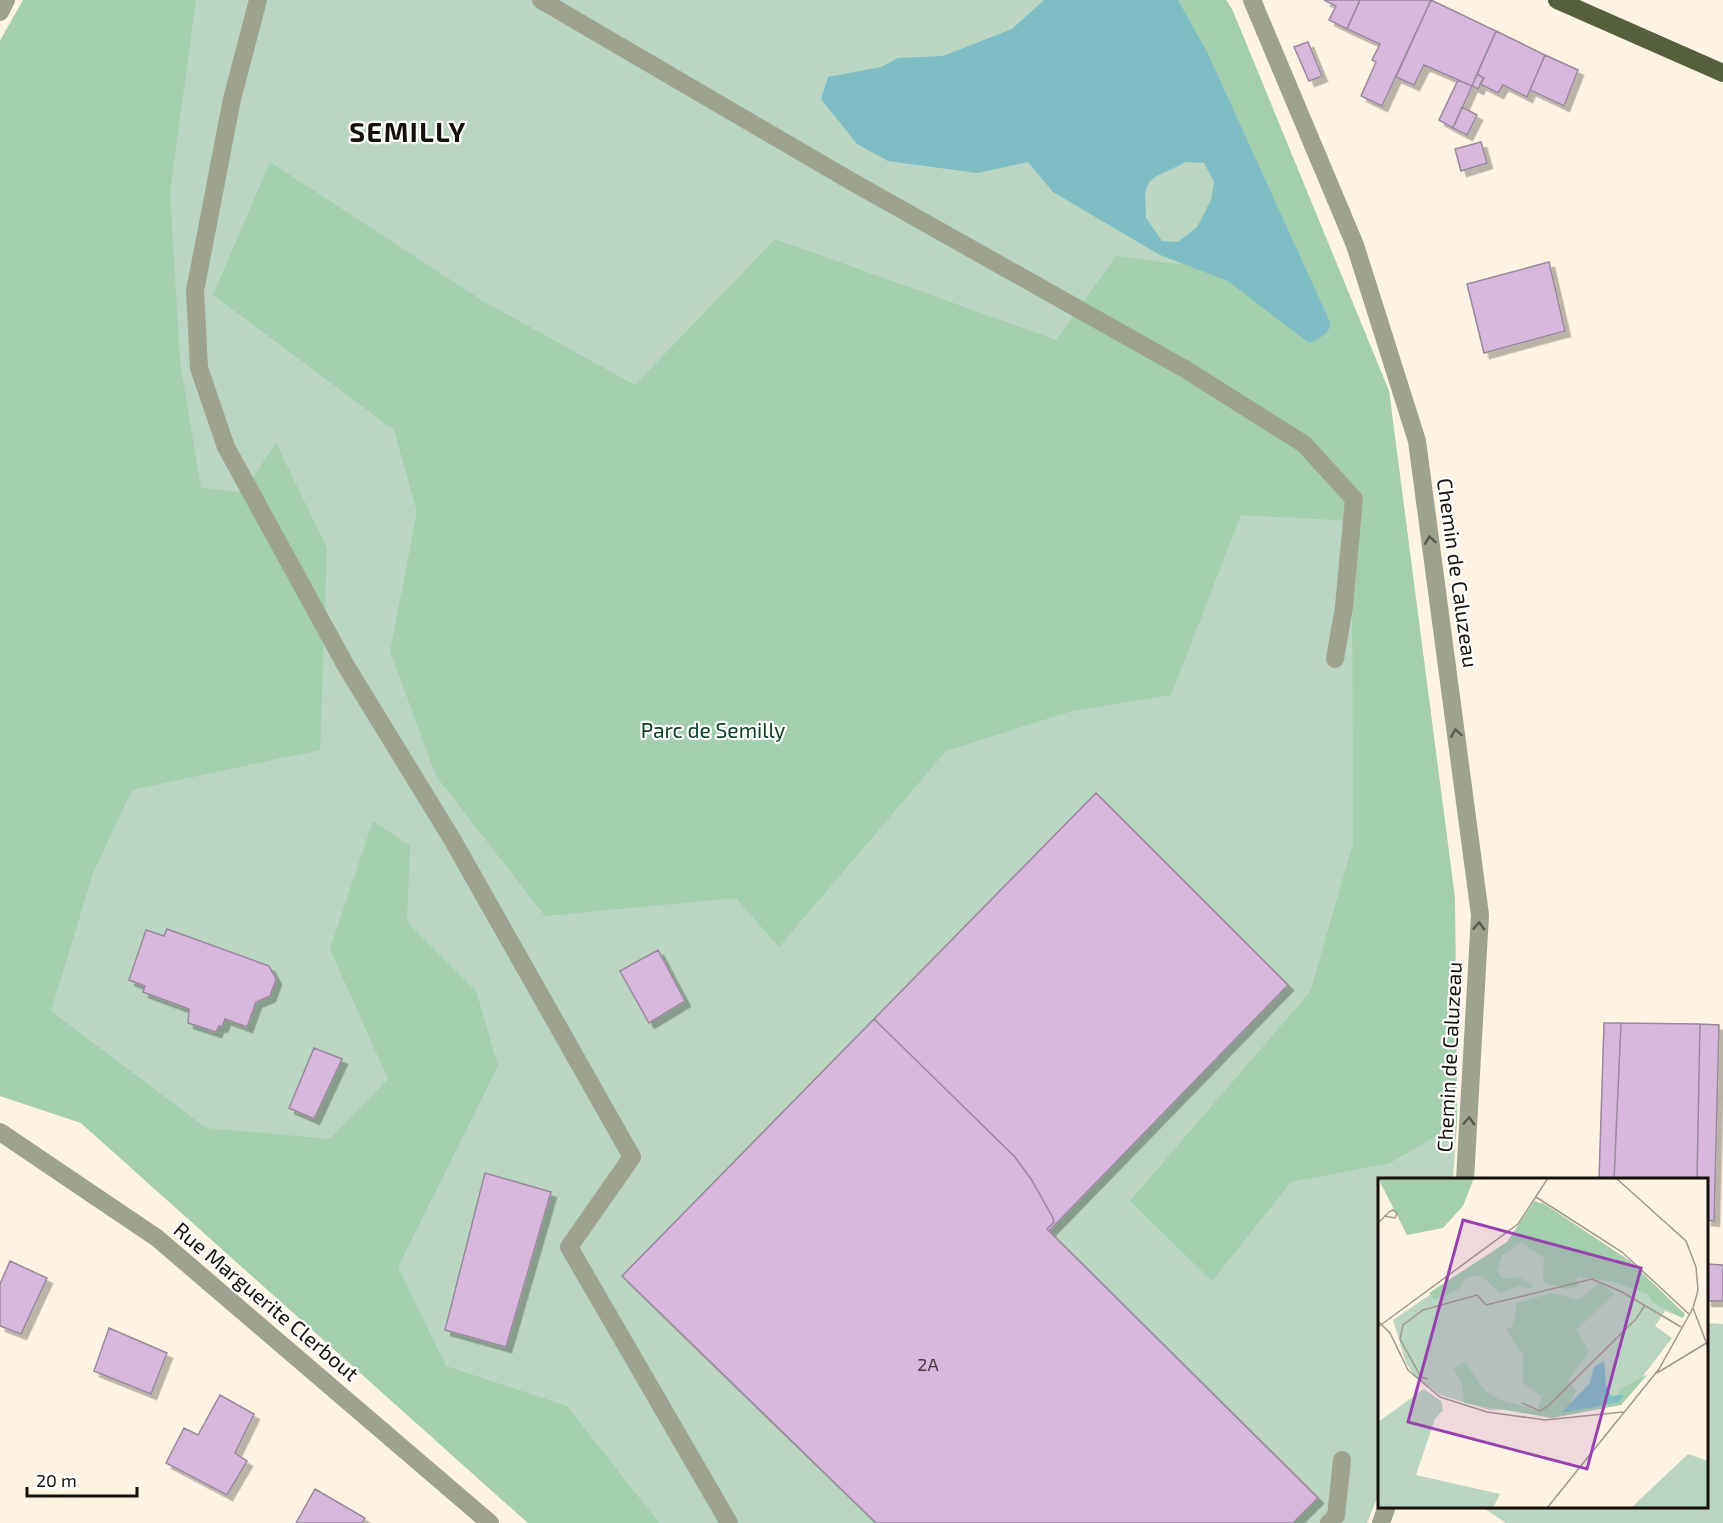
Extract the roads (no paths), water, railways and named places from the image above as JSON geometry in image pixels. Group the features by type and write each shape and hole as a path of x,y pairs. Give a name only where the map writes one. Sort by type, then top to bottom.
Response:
{"main road":[{"path":"1557,0 1723,73"}],"street":[{"path":"0,12 6,0"},
{"path":"258,0 232,99 195,291 199,368 226,447 340,656 452,839 633,1157 569,1247 729,1523"},
{"path":"542,0 849,180 1185,369 1304,444 1354,499 1344,607 1335,659"},
{"name":"Chemin de Caluzeau","path":"1252,0 1354,245 1417,441 1480,915 1466,1178"},
{"name":"Rue Marguerite Clerbout","path":"0,1132 157,1238 490,1523"},
{"path":"1329,1523 1336,1516 1342,1460"},
{"path":"1381,1523 1386,1508"}],"water":[{"path":"1044,0 1178,0 1208,54 1330,322 1329,330 1309,343 1228,281 1160,255 1053,192 1028,162 977,173 888,161 857,144 821,99 828,77 881,67 898,58 943,56 1012,29","holes":["1186,162 1204,163 1214,182 1211,200 1197,227 1178,242 1162,241 1146,218 1145,192 1149,182"]}],"district":[{"name":"SEMILLY","path":"408,133"}],"park label":[{"name":"Parc de Semilly","path":"713,731"}]}
